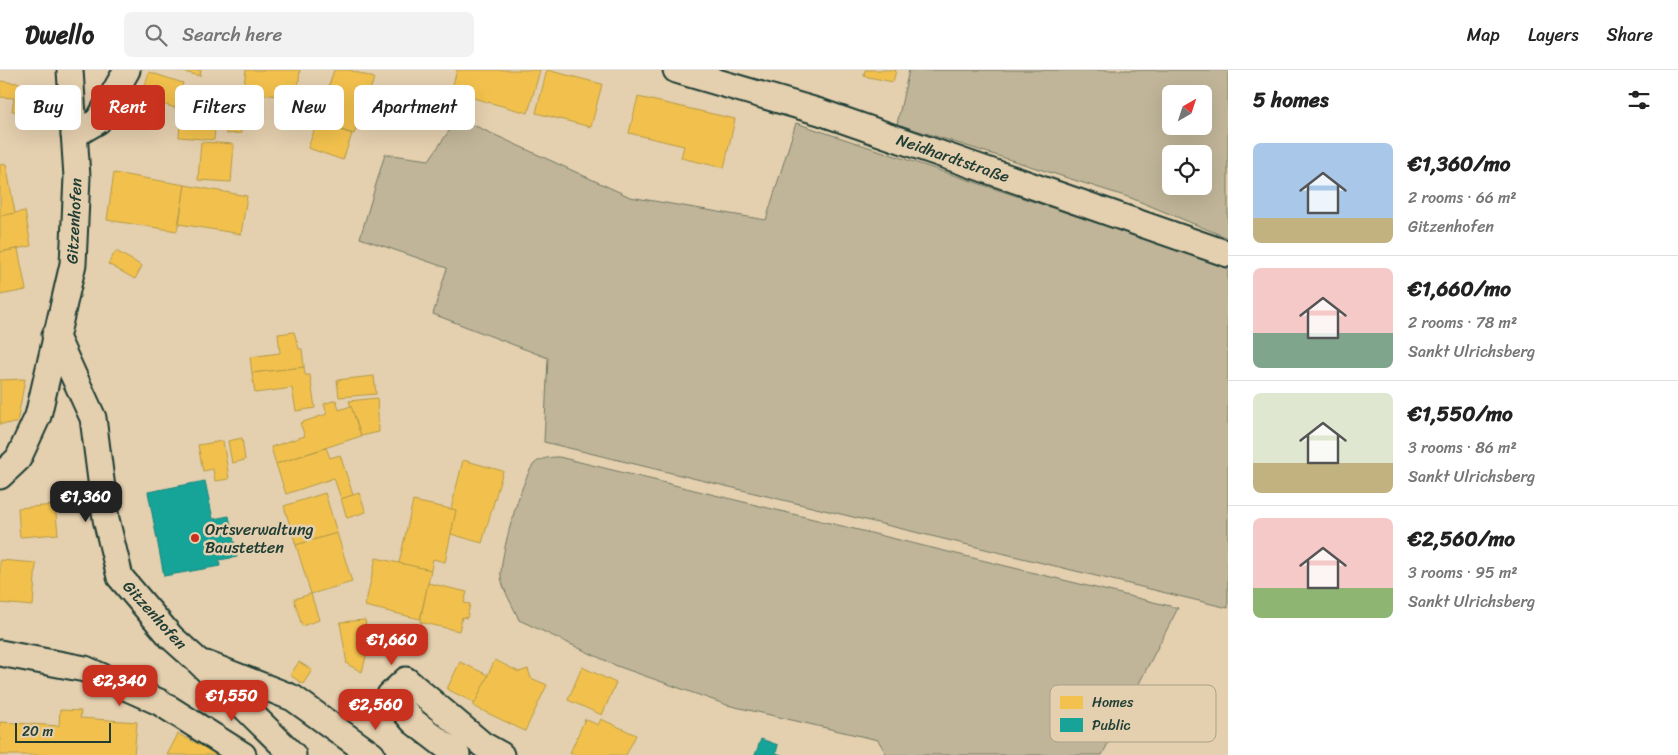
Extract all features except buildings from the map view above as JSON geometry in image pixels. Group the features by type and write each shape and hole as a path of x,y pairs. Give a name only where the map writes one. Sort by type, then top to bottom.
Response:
{"street":[{"name":"Gitzenhofen","path":"0,476 18,459 38,416 55,335 73,264 77,177 70,70"},
{"path":"74,135 98,121 127,70"},
{"name":"Neidhardtstraße","path":"676,70 820,112 1228,254"},
{"name":"Gitzenhofen","path":"55,335 93,418 106,519 120,577 171,637 293,755"},
{"path":"0,653 85,669 159,702 243,755"},
{"path":"199,662 293,698 363,748 377,755"},
{"path":"457,755 414,722 390,695 406,680 483,745 501,755"}],"shaded area":[{"path":"909,70 1228,70 1228,238 1131,198 897,124"},
{"path":"796,123 1228,266 1228,608 544,442 548,358 433,314 447,268 360,238 385,154 429,160 450,130 475,130 475,126 630,197 766,220"},
{"path":"559,457 1178,608 1138,685 1050,685 1050,742 1109,742 1102,755 887,755 878,740 727,705 617,666 519,620 502,582 501,568 507,537 529,472 536,462"}],"place":[{"name":"Ortsverwaltung Baustetten","path":"195,538"}]}
